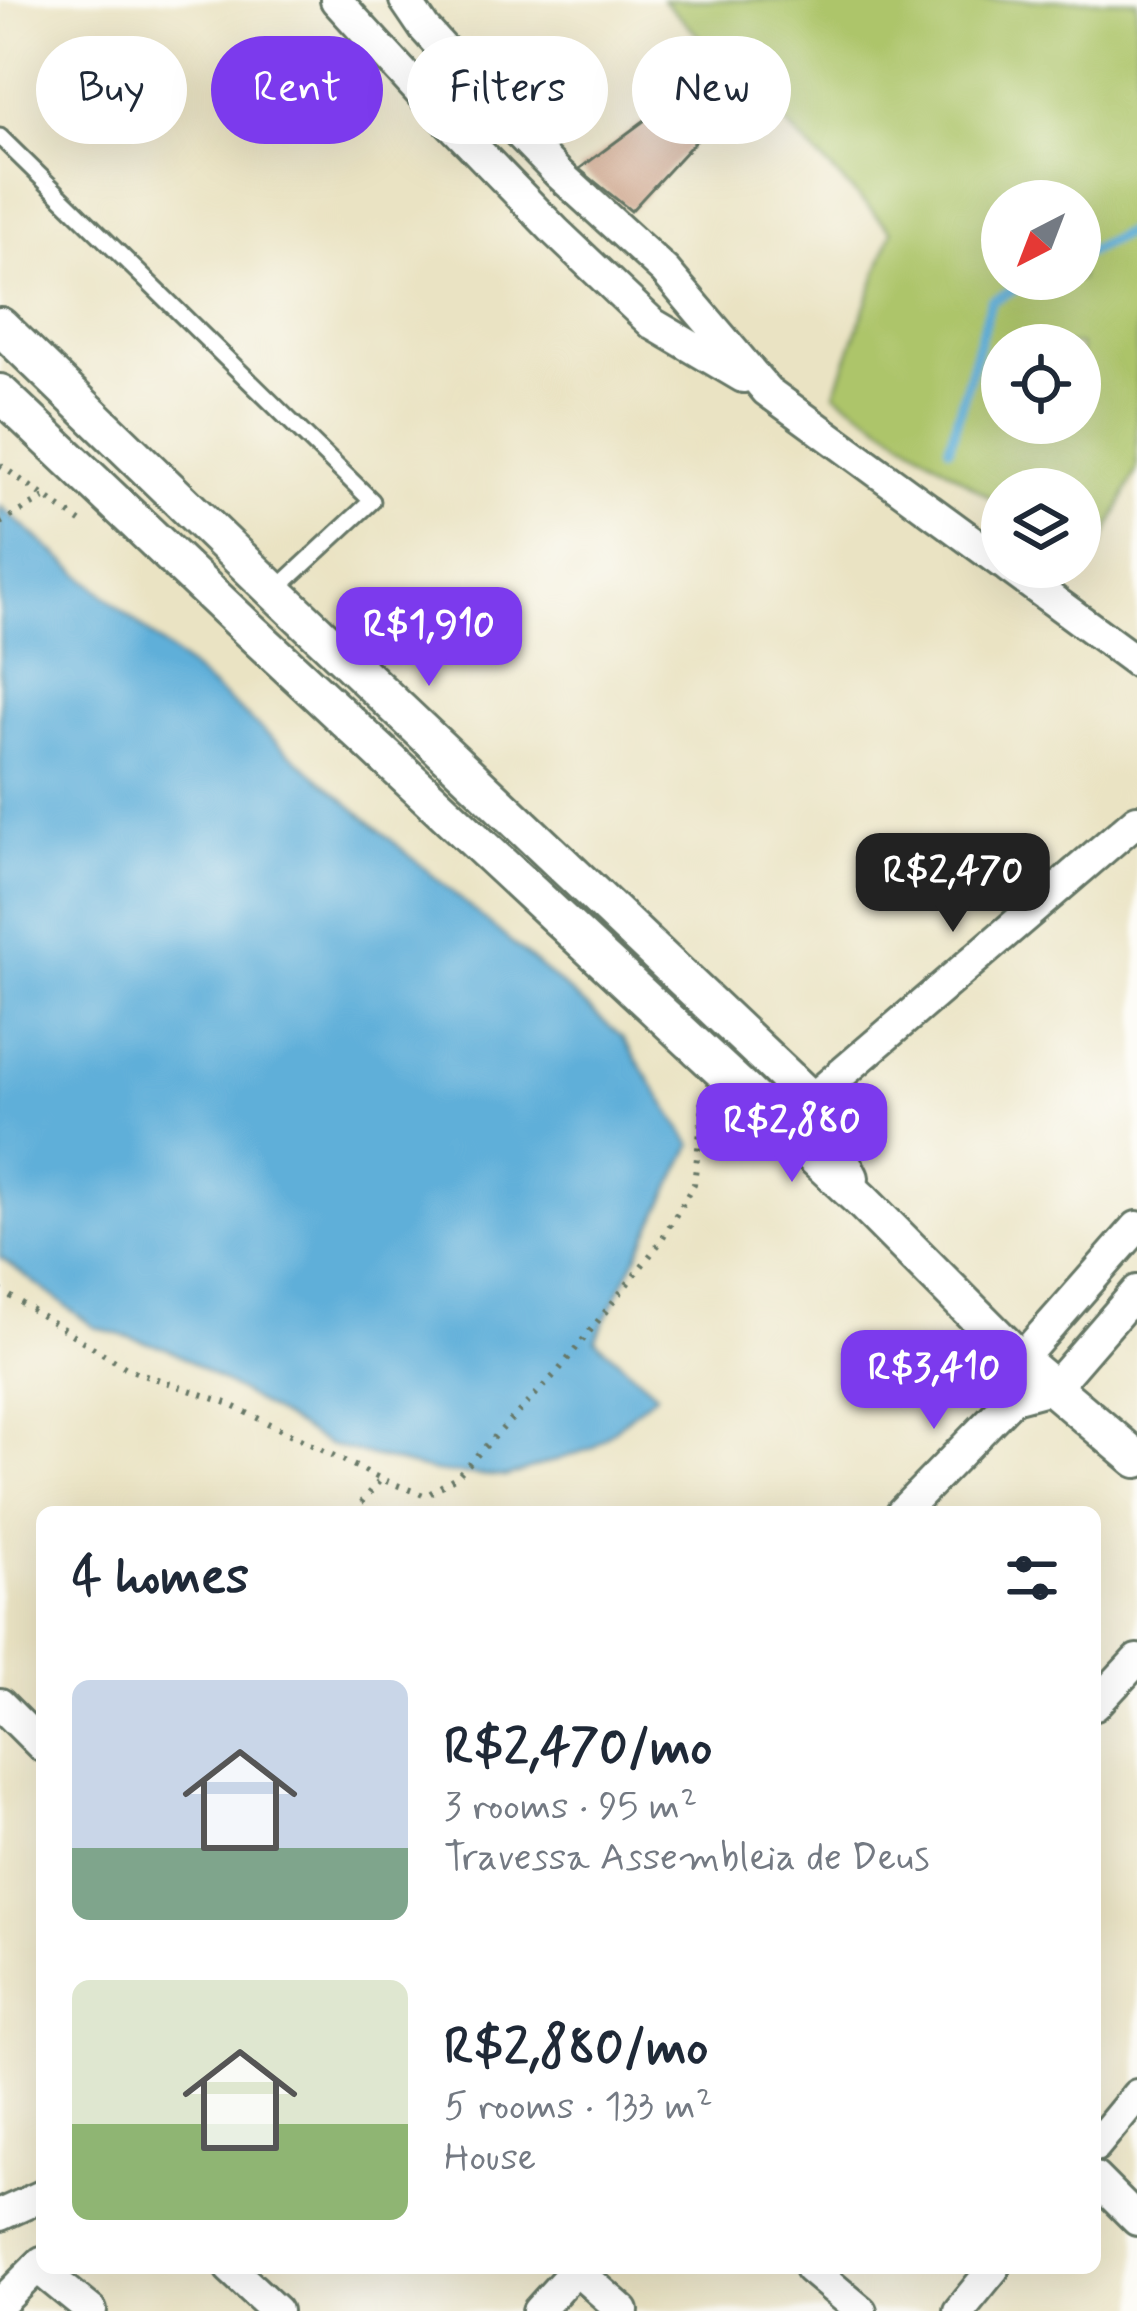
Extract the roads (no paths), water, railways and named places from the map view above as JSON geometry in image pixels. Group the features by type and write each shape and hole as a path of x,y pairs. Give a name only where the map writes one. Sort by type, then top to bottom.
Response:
{"street":[{"path":"336,0 556,232 653,324 767,391 981,547"},
{"path":"405,0 431,36"},
{"path":"485,158 499,144"},
{"path":"530,144 665,271 767,391"},
{"path":"0,326 812,1100 861,1200"},
{"path":"0,393 861,1200 1020,1360 1137,1459"},
{"path":"1036,588 1137,662"},
{"path":"245,626 274,591"},
{"path":"812,1100 1137,820"},
{"path":"1013,1398 1020,1360 1137,1227"},
{"path":"908,1506 1013,1398 1054,1387 1137,1291"},
{"path":"1101,1699 1137,1660"},
{"path":"0,1704 36,1740"},
{"path":"1101,2139 1137,2095"},
{"path":"1101,2184 1137,2220"},
{"path":"3,2208 36,2198"},
{"path":"0,2304 36,2267"},
{"path":"50,2274 91,2311"},
{"path":"236,2274 276,2311"},
{"path":"538,2311 571,2274"},
{"path":"582,2274 623,2311"},
{"path":"817,2274 861,2311"},
{"path":"958,2311 982,2274"}],"lane":[{"path":"0,137 372,501 274,591"}],"water":[{"path":"0,506 622,1037 692,1145 595,1340 656,1393 593,1448 505,1477 435,1472 329,1445 169,1349 94,1327 0,1257"}],"waterway":[{"path":"1101,245 1137,227"},
{"path":"949,447 993,300"}]}
